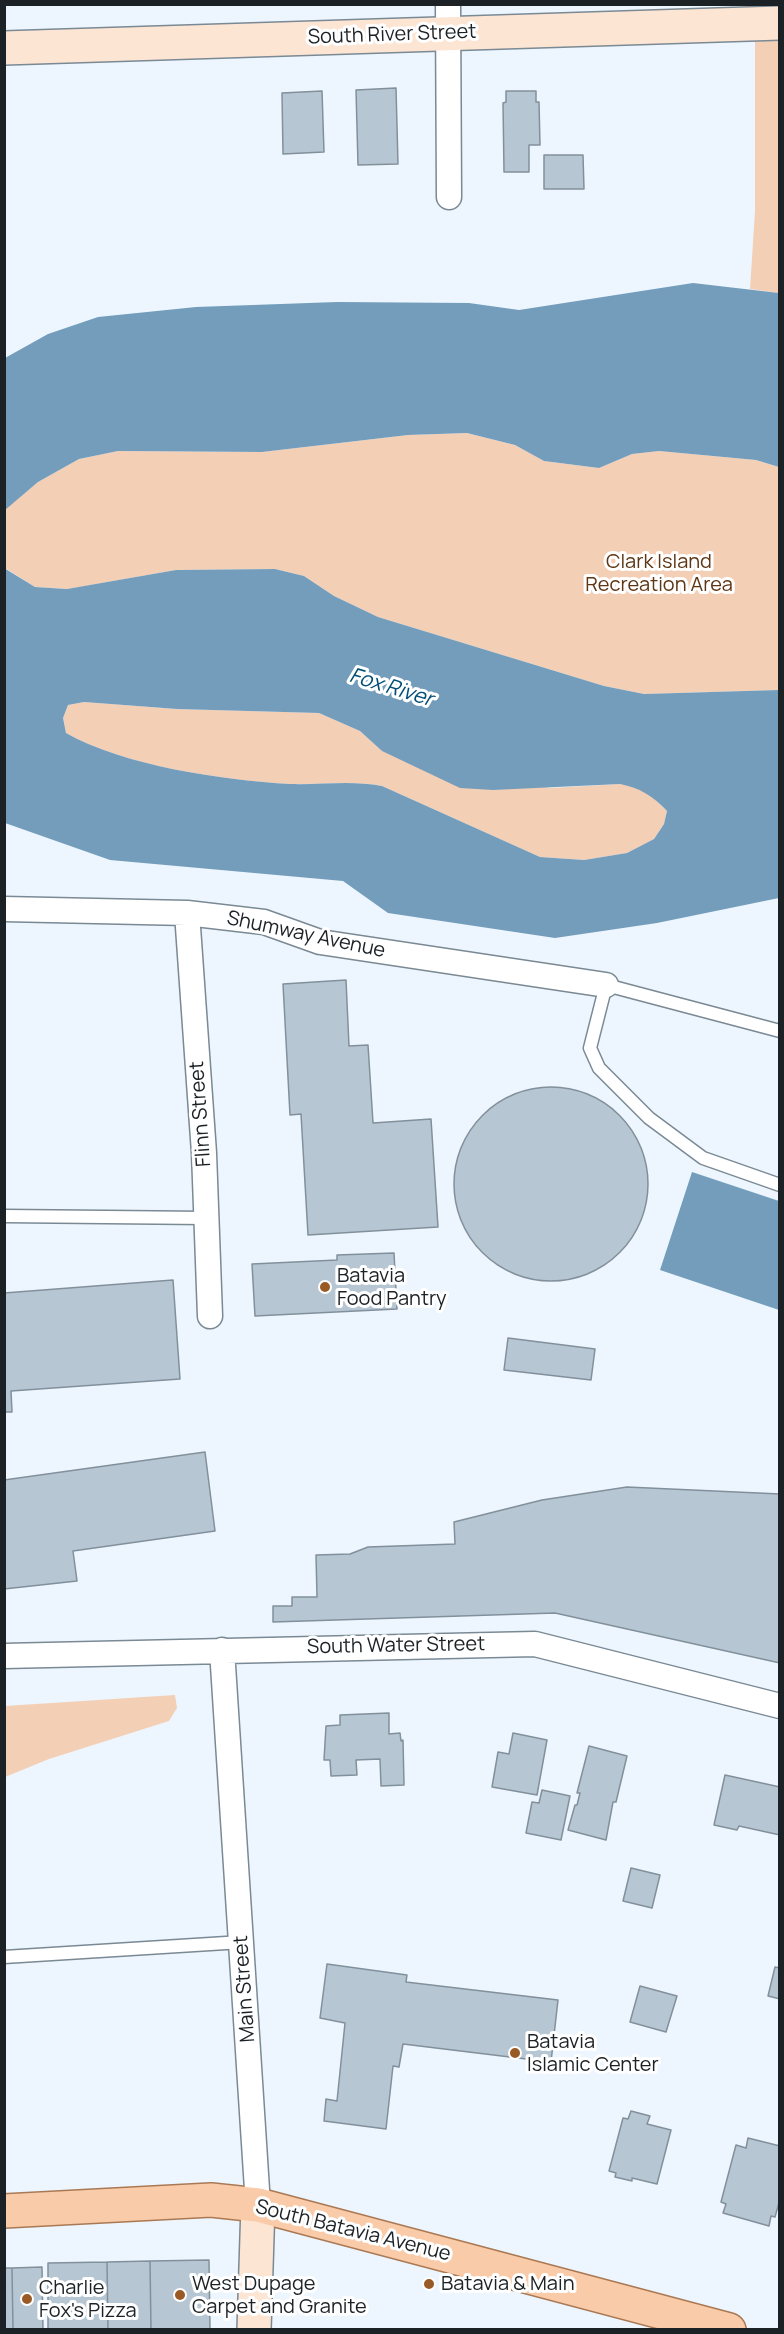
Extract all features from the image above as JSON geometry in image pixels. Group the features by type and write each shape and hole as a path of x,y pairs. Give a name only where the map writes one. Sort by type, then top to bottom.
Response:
{"main road":[{"name":"South River Street","path":"4,48 448,19 780,23"},
{"name":"South Batavia Avenue","path":"4,2211 211,2200 258,2205 729,2330"},
{"name":"Main Street","path":"254,2330 258,2205"}],"street":[{"path":"448,19 449,197"},
{"name":"Shumway Avenue","path":"4,909 187,913 264,922 320,942 606,985"},
{"name":"Flinn Street","path":"187,913 207,1218 210,1316"},
{"name":"South Water Street","path":"4,1656 535,1644 780,1706"},
{"name":"Main Street","path":"222,1650 258,2205"}],"lane":[{"path":"780,1031 606,985 590,1048 599,1068 649,1118 703,1158 780,1185"},
{"path":"4,1216 207,1218"},
{"path":"4,1957 242,1942"}],"green space":[{"path":"755,40 779,40 779,293 750,289 755,211"},
{"name":"Clark Island Recreation Area","path":"467,433 515,445 544,461 599,468 632,454 659,451 756,460 779,467 779,690 644,694 604,686 378,617 334,596 304,576 275,569 176,570 68,589 35,587 5,568 4,510 38,482 79,459 118,451 262,452 408,435"},
{"path":"84,702 177,709 319,713 360,731 382,751 550,788 620,784 637,787 654,798 667,811 664,824 654,839 627,853 584,860 540,857 382,786 347,783 290,784 205,775 144,763 89,745 66,733 63,718 68,705"},
{"path":"175,1695 177,1708 169,1721 49,1759 5,1777 5,1706"}],"water":[{"path":"693,283 779,293 779,467 756,460 659,451 632,454 599,468 544,461 515,445 467,433 408,435 262,452 118,451 79,459 38,482 5,510 5,358 48,334 98,317 196,307 337,302 469,303 519,310"},
{"name":"Fox River","path":"4,568 35,587 67,589 176,570 275,569 304,576 334,596 378,617 604,686 644,694 779,690 779,898 657,923 555,938 388,913 343,881 110,860 5,823","holes":["84,702 177,709 319,713 360,731 382,751 460,788 493,790 620,784 646,793 667,811 664,824 654,839 627,853 584,860 540,857 382,786 359,783 264,782 205,775 145,763 90,745 66,733 63,718 68,705"]},
{"path":"692,1172 779,1201 779,1310 660,1270"}],"building":[{"path":"396,88 398,164 358,165 356,90"},
{"path":"322,91 324,152 283,154 282,93"},
{"path":"506,91 536,91 536,102 539,102 540,145 529,145 529,172 504,172 503,103 506,102"},
{"path":"544,155 583,155 584,189 544,189"},
{"path":"346,980 349,1046 368,1045 373,1123 431,1119 438,1227 308,1235 301,1114 290,1115 283,984"},
{"path":"541,1087 561,1087 597,1098 620,1115 632,1130 641,1147 648,1174 648,1194 641,1221 632,1238 620,1253 605,1265 588,1274 561,1281 541,1281 505,1270 476,1246 465,1230 458,1212 454,1194 454,1174 465,1138 489,1109 505,1098 523,1091"},
{"name":"Batavia Food Pantry","path":"394,1253 397,1309 255,1316 252,1264 337,1260 337,1255"},
{"path":"173,1280 180,1379 11,1391 12,1412 4,1412 4,1293"},
{"path":"508,1338 595,1349 591,1380 504,1370"},
{"path":"205,1452 215,1531 73,1551 77,1581 4,1589 4,1480"},
{"path":"627,1487 780,1494 780,1663 555,1613 273,1622 273,1606 292,1606 292,1597 317,1597 316,1555 350,1554 368,1547 455,1544 454,1522 542,1500"},
{"path":"389,1713 389,1734 400,1733 401,1741 403,1740 404,1785 381,1786 380,1759 356,1760 357,1775 331,1776 330,1760 324,1760 326,1726 340,1725 340,1715"},
{"path":"513,1733 547,1740 537,1795 492,1787 498,1752 509,1754"},
{"path":"589,1746 627,1756 616,1802 613,1802 606,1840 568,1830 580,1793 577,1793"},
{"path":"725,1775 780,1787 780,1835 739,1826 737,1830 714,1825"},
{"path":"542,1790 570,1796 561,1840 526,1833 532,1802 539,1803"},
{"path":"631,1868 660,1875 652,1908 623,1901"},
{"name":"Batavia Islamic Center","path":"327,1964 407,1975 406,1982 558,2000 551,2062 403,2044 399,2067 393,2066 386,2129 324,2121 326,2099 337,2101 345,2023 320,2018"},
{"path":"775,1967 780,1968 780,1999 768,1996"},
{"path":"640,1986 677,1996 666,2032 630,2022"},
{"path":"631,2111 650,2116 647,2124 671,2130 657,2184 632,2178 632,2181 615,2177 616,2173 609,2171 623,2118 628,2119"},
{"path":"748,2138 780,2146 780,2199 775,2217 771,2216 769,2226 723,2213 726,2204 721,2202 736,2145 746,2148"},
{"name":"West Dupage Carpet and Granite","path":"209,2260 210,2330 151,2330 150,2261"},
{"path":"150,2261 151,2330 108,2330 107,2262"},
{"path":"107,2262 108,2330 48,2330 48,2263"},
{"name":"Charlie Fox's Pizza","path":"42,2267 43,2330 13,2330 12,2268"},
{"path":"4,2268 12,2268 13,2330 4,2330"}],"place":[{"name":"Batavia Food Pantry","path":"325,1287"},
{"name":"Batavia Islamic Center","path":"515,2053"},
{"name":"Batavia & Main","path":"429,2284"},
{"name":"West Dupage Carpet and Granite","path":"180,2295"},
{"name":"Charlie Fox's Pizza","path":"27,2299"}]}
